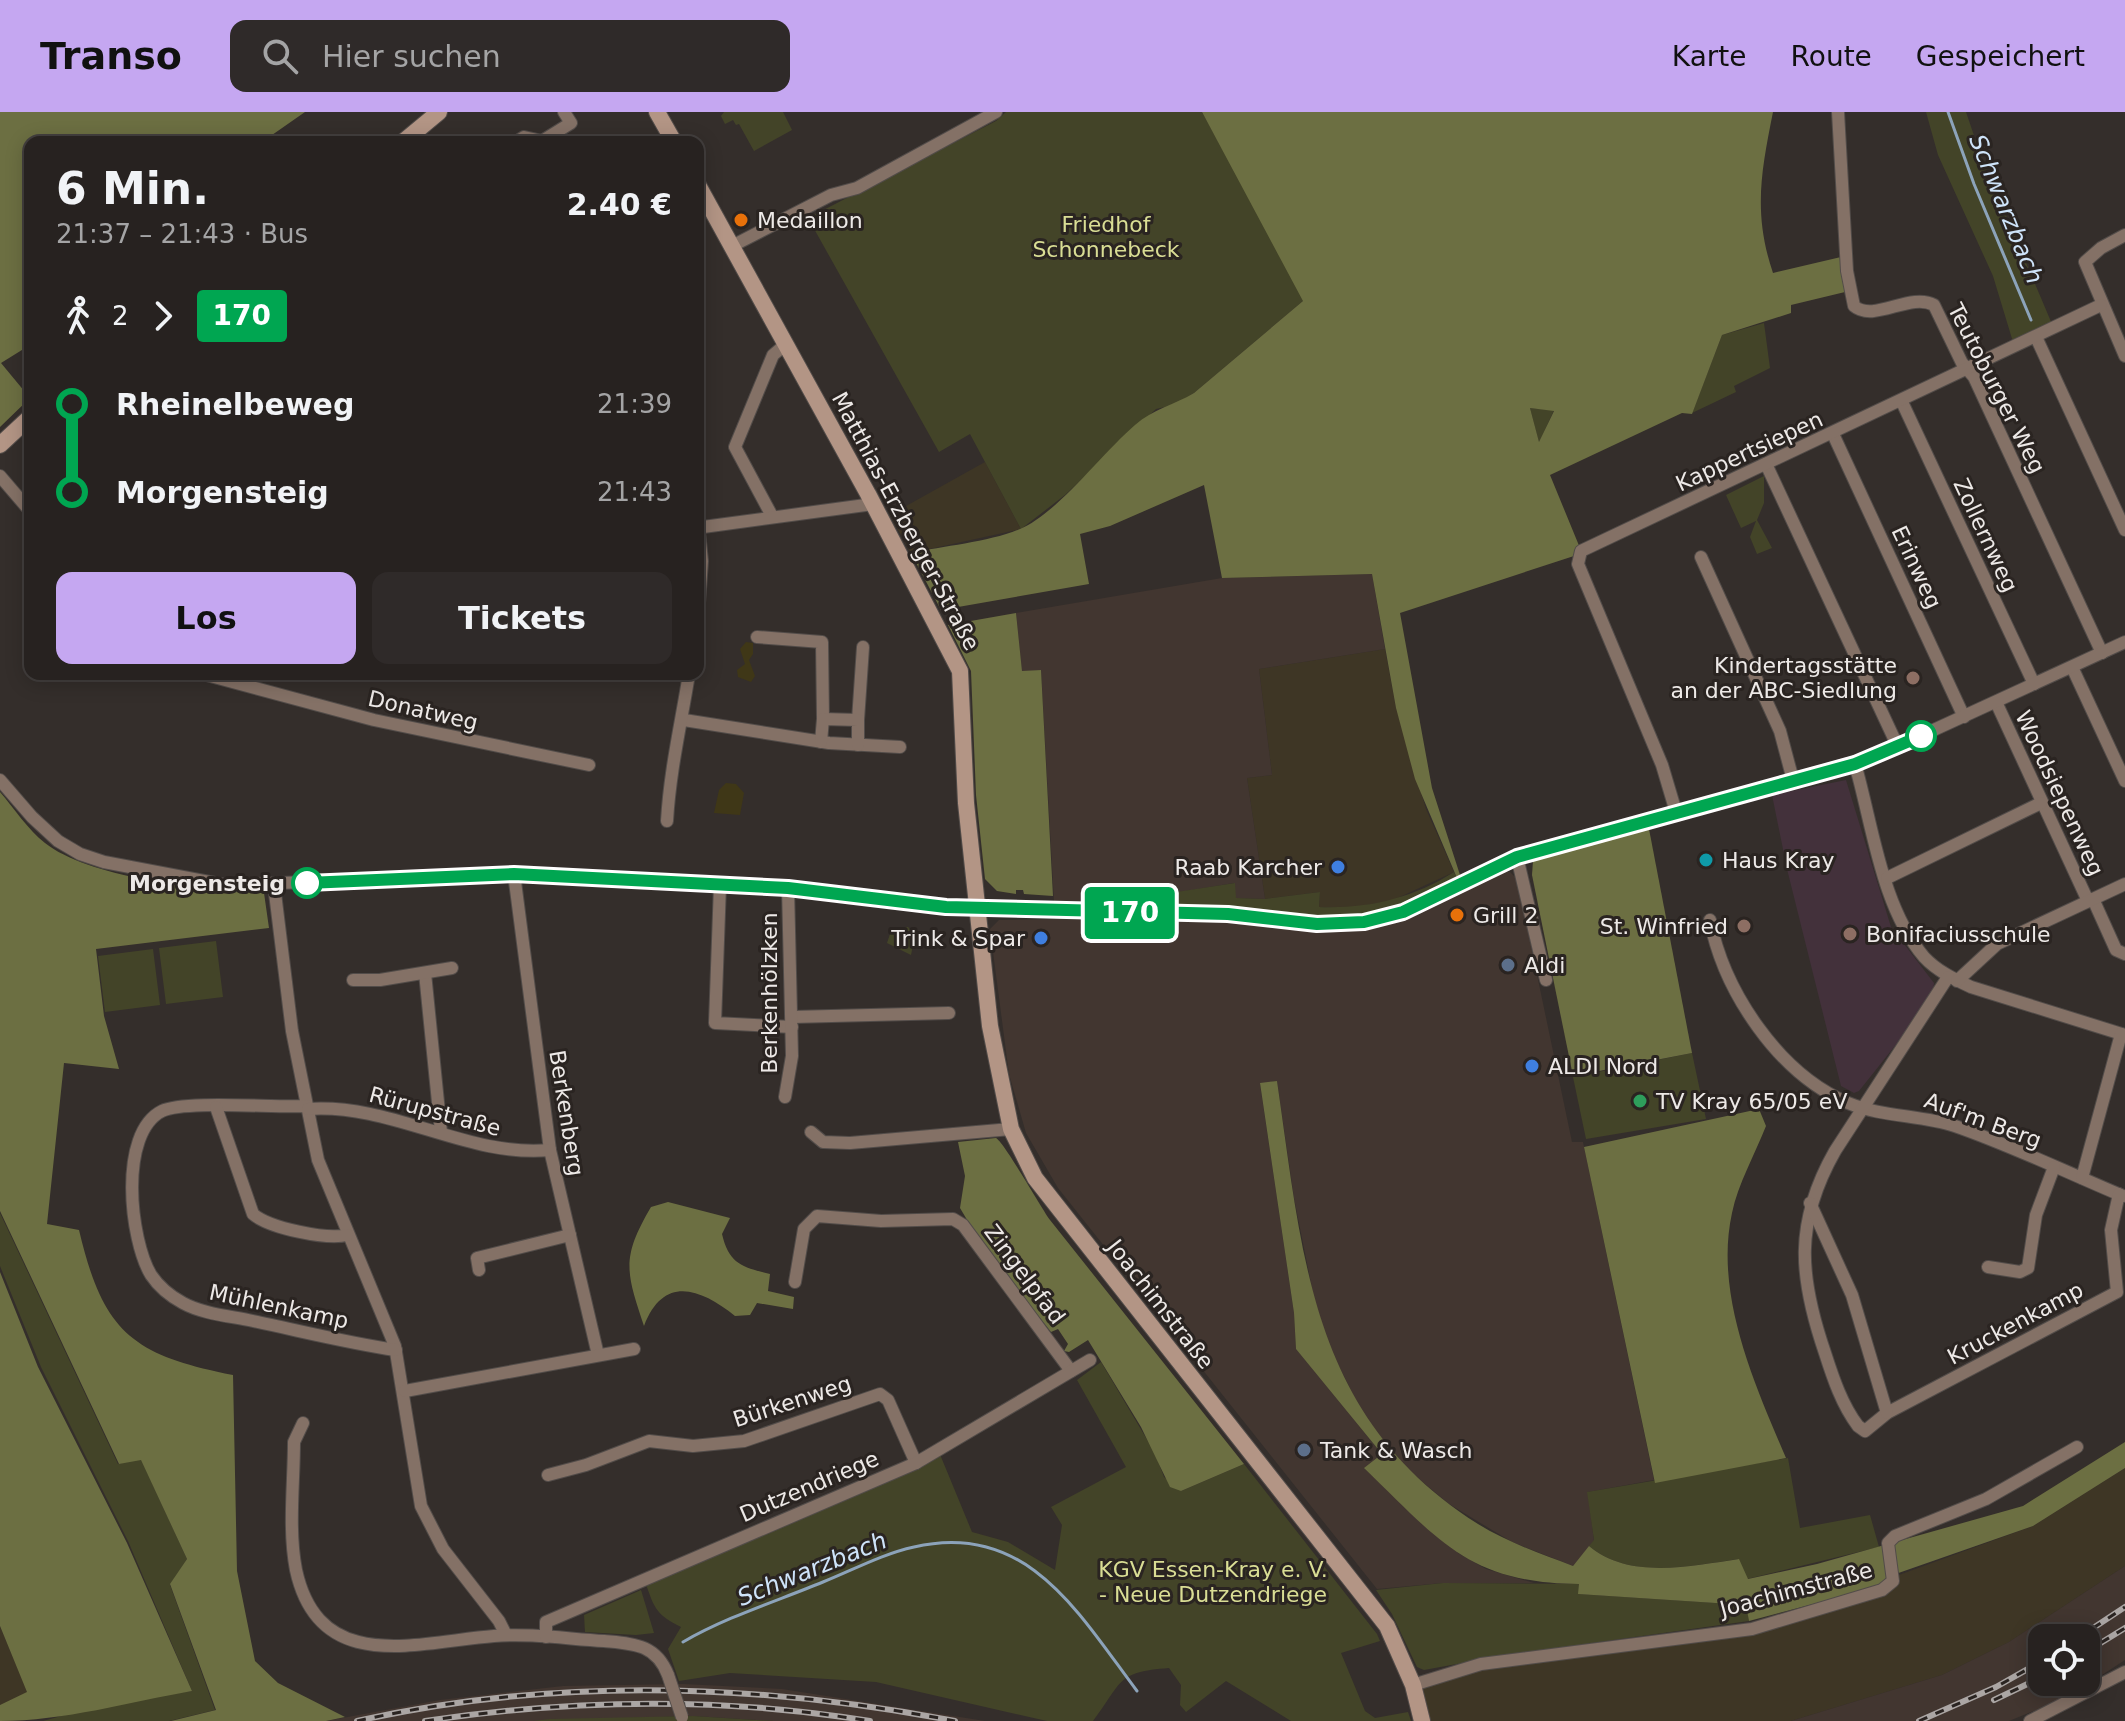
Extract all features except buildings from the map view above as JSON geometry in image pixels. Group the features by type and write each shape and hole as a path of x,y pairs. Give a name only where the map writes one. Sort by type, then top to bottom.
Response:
{"street":[{"path":"416,136 439,112"},
{"path":"550,136 571,123 564,112"},
{"path":"657,112 671,136"},
{"path":"732,246 831,195 857,188 996,112"},
{"name":"Teutoburger Weg","path":"1838,112 1847,271 1854,306 1865,311 1919,301 1934,305 2102,653"},
{"name":"Matthias-Erzberger-Straße","path":"704,196 873,504 960,671 974,907"},
{"path":"2125,235 2101,248 2085,262 2125,356"},
{"name":"Kappertsiepen","path":"1676,812 1662,765 1577,559 1585,548 1902,402 2101,305"},
{"path":"2036,337 2125,530"},
{"path":"772,516 735,447 773,355 786,344"},
{"name":"Zollernweg","path":"1902,402 2034,684"},
{"path":"0,445 24,423"},
{"name":"Erinweg","path":"1833,434 1964,717"},
{"path":"1766,464 1898,747"},
{"path":"1,480 24,505"},
{"path":"704,528 873,504"},
{"path":"1701,557 1776,721 1793,780"},
{"path":"757,637 822,642 821,742"},
{"path":"1,785 49,833 80,854 104,862 225,885 514,874 788,888 946,907 1228,914 1317,924 1364,922 1403,912 1517,857 1855,764 2125,642"},
{"path":"858,745 863,647"},
{"path":"2072,667 2125,781"},
{"name":"Donatweg","path":"225,680 374,720 589,765"},
{"path":"667,821 672,759 684,720 688,680"},
{"name":"Woodsiepenweg","path":"1996,702 2041,803 2090,900 2116,950 2125,954"},
{"path":"823,719 858,720"},
{"path":"684,720 821,742 900,747"},
{"path":"1855,764 1887,878 1910,938 1926,959 1952,979 2123,1034 2082,1178"},
{"path":"1887,878 2041,803"},
{"path":"1517,857 1546,980"},
{"name":"Berkenberg","path":"514,874 550,1150 598,1355"},
{"path":"1810,1203 1852,1295 1887,1413 1865,1431 1858,1426 1831,1373 1806,1290 1804,1250 1810,1203 1835,1151 1952,979 1997,944 2125,884"},
{"path":"274,885 292,1031 318,1160 396,1350 425,1516 443,1549 499,1621 506,1635"},
{"path":"720,885 715,1023 949,1013"},
{"name":"Berkenhölzken","path":"785,1097 792,1068 788,888"},
{"name":"Joachimstraße","path":"974,907 990,1026 1011,1129 1035,1178 1387,1626 1413,1685 1422,1721"},
{"name":"Auf'm Berg","path":"1710,920 1728,977 1760,1028 1815,1084 1864,1108 1954,1126 2122,1196"},
{"path":"353,980 452,968"},
{"path":"425,973 441,1132"},
{"path":"216,1107 253,1214 264,1221 327,1236 347,1235"},
{"name":"Mühlenkamp","path":"308,1108 216,1107 163,1111 143,1128 133,1168 134,1211 142,1253 153,1278 164,1290 193,1308 396,1350"},
{"name":"Rürupstraße","path":"308,1108 365,1111 510,1151 550,1150"},
{"path":"811,1132 823,1142 850,1143 1011,1129"},
{"name":"Auf'm Berg","path":"1988,1267 2020,1272 2028,1268 2036,1215 2054,1167"},
{"name":"Kruckenkamp","path":"1887,1413 2117,1292 2111,1230 2122,1196"},
{"name":"Zingelpfad","path":"795,1282 804,1229 817,1216 881,1221 953,1219 963,1225 1071,1371"},
{"path":"479,1270 477,1258 570,1235"},
{"path":"405,1391 634,1349"},
{"name":"Dutzendriege","path":"546,1637 546,1622 916,1463 1090,1360"},
{"name":"Bürkenweg","path":"548,1475 586,1465 649,1441 693,1446 744,1441 880,1394 888,1400 916,1463"},
{"path":"303,1423 294,1442 294,1553 300,1584 314,1613 345,1637 375,1648 506,1635 641,1645 658,1655 683,1719"},
{"name":"Joachimstraße","path":"1413,1685 1481,1664 1752,1629 1882,1590 1893,1581 1888,1543 1895,1536 1986,1499 2077,1447"},
{"path":"2030,1721 2125,1676"}],"shaded area":[{"path":"985,462 1021,529 911,553 890,515"},
{"path":"1372,574 1385,649 1259,669 1272,775 1247,778 1265,899 1235,898 1234,883 1162,895 1228,916 1318,925 1492,871 1510,872 1517,879 1572,1142 1583,1142 1654,1480 1588,1492 1594,1541 1573,1566 1512,1542 1449,1504 1408,1470 1368,1424 1329,1347 1314,1298 1294,1198 1277,1081 1260,1084 1294,1313 1296,1349 1382,1454 1365,1469 1458,1553 1486,1569 1534,1583 1443,1583 1377,1589 1058,1188 1026,1133 1009,1074 990,929 999,920 1055,919 1041,670 1022,672 1016,613 1222,578"},
{"path":"1385,649 1396,708 1426,809 1454,872 1391,901 1347,908 1319,907 1320,892 1265,899 1247,778 1272,775 1259,669"},
{"name":"Bonifaciusschule","path":"1846,780 1891,927 1934,983 1933,992 1906,1032 1859,1091 1854,1093 1841,1086 1787,869 1772,795"},
{"path":"2125,1468 2125,1566 2036,1624 2028,1624 2028,1630 2009,1642 1942,1675 1791,1721 1427,1721 1417,1687 1485,1668 1751,1631 1897,1581 1899,1575 2033,1526"},
{"path":"2125,1566 2125,1660 2100,1676 2100,1624 2036,1624"},
{"path":"0,1626 28,1693 0,1705"},
{"path":"2028,1630 2028,1696 2070,1696 2009,1721 1791,1721 1942,1675"},
{"path":"683,1684 782,1689 985,1721 774,1721 693,1716 533,1721 326,1721 440,1700 563,1686"}],"green space":[{"path":"0,112 305,112 271,136 24,136 24,349 1,363 24,391 24,404 0,427"},
{"path":"724,112 783,112 792,130 754,151 739,124 736,125 733,120 725,124 721,116"},
{"name":"Friedhof Schonnebeck","path":"1006,112 1202,112 1304,296 1303,301 1194,393 1174,405 1156,409 1065,495 1021,529 970,434 939,452 808,218 996,121"},
{"path":"1202,112 1773,112 1765,154 1761,212 1773,273 1841,257 1845,292 1791,305 1791,313 1722,335 1692,414 1682,413 1550,475 1580,548 1577,555 1400,613 1432,788 1460,875 1457,878 1415,779 1396,708 1372,574 1222,578 1204,485 1110,526 1080,534 1089,584 941,610 911,553 995,537 1034,521 1064,496 1135,425 1194,393 1303,301","holes":["1530,408 1554,411 1539,442"]},
{"path":"1926,112 1966,112 1982,159 2052,324 2013,342 1993,276 1938,155"},
{"path":"1764,323 1770,368 1734,386 1736,392 1692,413 1722,335"},
{"path":"1530,408 1554,410 1539,443"},
{"path":"1764,476 1764,503 1757,520 1772,548 1757,554 1750,537 1756,521 1741,528 1726,495"},
{"path":"1016,613 1022,671 1041,670 1053,896 1024,894 1023,890 1016,890 1016,894 997,891 985,879 976,795 971,671 948,625"},
{"path":"0,792 45,843 90,865 181,886 264,893 269,928 96,949 104,1016 119,1069 64,1063 47,1224 79,1230 99,1293 127,1333 146,1347 170,1358 233,1375 237,1571 255,1661 278,1683 345,1717 326,1721 171,1721 216,1710 170,1584 187,1559 141,1460 119,1464 0,1211"},
{"path":"1649,829 1692,1053 1573,1076 1532,875 1533,861"},
{"path":"1454,872 1457,878 1421,901 1340,923 1072,908 1235,883 1236,898 1265,899 1320,892 1319,907 1355,906 1406,895"},
{"path":"900,927 908,927 915,935 911,955 887,943 890,934"},
{"path":"216,941 223,997 166,1004 159,948"},
{"path":"153,949 160,1005 105,1012 98,956"},
{"name":"TV Kray 65/05 eV","path":"1692,1053 1706,1119 1586,1139 1573,1077"},
{"path":"1277,1081 1308,1271 1325,1330 1348,1384 1380,1435 1422,1482 1478,1524 1512,1542 1573,1566 1589,1546 1605,1557 1641,1567 1681,1567 1739,1559 1748,1579 1817,1564 2023,1506 2125,1442 2125,1468 2033,1526 1887,1577 1878,1587 1749,1621 1746,1605 1578,1594 1579,1584 1541,1582 1509,1576 1482,1566 1436,1536 1364,1468 1382,1454 1296,1349 1294,1313 1260,1083"},
{"path":"1759,1109 1766,1126 1742,1180 1732,1213 1728,1276 1741,1339 1786,1458 1655,1483 1584,1147"},
{"path":"996,1138 1050,1220 1244,1464 1181,1491 1170,1487 1141,1427 1088,1340 1069,1352 1064,1351 1068,1344 1058,1329 1051,1332 982,1245 960,1208 965,1176 958,1142"},
{"path":"668,1202 730,1218 722,1234 733,1258 744,1266 770,1274 768,1291 794,1297 793,1309 757,1303 750,1315 735,1316 709,1299 684,1291 662,1299 644,1326 630,1278 631,1253 651,1207"},
{"path":"0,1213 118,1464 141,1459 187,1559 170,1585 215,1710 169,1721 43,1721 105,1704 192,1691 128,1541 41,1367 0,1266"},
{"path":"0,1272 38,1367 127,1543 192,1691 72,1714 0,1721 0,1705 27,1692 0,1626"},
{"name":"KGV Essen-Kray e. V. - Neue Dutzendriege","path":"1101,1362 1155,1453 1164,1477 1181,1491 1244,1464 1377,1634 1380,1641 1341,1653 1365,1711 1375,1718 1408,1712 1411,1721 1291,1721 1226,1681 1186,1712 1180,1705 1181,1685 1169,1668 1129,1676 1116,1688 1093,1721 1047,1721 876,1682 730,1673 679,1681 668,1649 681,1627 665,1618 656,1608 644,1579 939,1452 972,1532 1008,1542 1055,1570 1062,1525 1051,1507 1126,1467 1077,1380"},
{"path":"1788,1458 1800,1528 1870,1515 1879,1547 1747,1579 1738,1559 1681,1567 1641,1567 1605,1557 1589,1546 1594,1540 1587,1492"},
{"path":"1443,1583 1580,1584 1579,1594 1747,1605 1749,1621 1506,1655 1424,1670 1417,1667 1392,1614 1376,1590"},
{"path":"641,1590 654,1633 585,1632 584,1615"},
{"path":"693,1716 774,1721 533,1721 550,1719"}],"sand":[{"path":"746,642 753,643 753,654 749,660 755,676 751,682 738,677 737,670 745,664 740,649"},
{"path":"726,783 736,784 744,793 740,815 714,813 719,790"}],"waterway":[{"name":"Schwarzbach","path":"1948,112 1974,184 2031,320"},
{"name":"Schwarzbach","path":"683,1642 734,1617 890,1554 914,1547 954,1542 988,1547 1019,1560 1046,1580 1094,1632 1137,1691"}],"railway":[{"path":"2099,1624 2125,1607"},
{"path":"2100,1643 2125,1628"},
{"path":"1919,1721 1996,1687 2028,1669"},
{"path":"1994,1700 2028,1684"},
{"path":"357,1721 506,1697 656,1690 806,1699 955,1721"},
{"path":"425,1721 536,1708 648,1704 759,1708 870,1721"}],"bus line":[{"name":"170","path":"307,883 514,874 597,877 788,888 946,907 1228,914 1317,924 1364,922 1403,912 1517,857 1855,764 1921,736"}],"place":[{"name":"Medaillon","path":"741,220"},
{"name":"Kindertagsstätte an der ABC-Siedlung","path":"1913,678"},
{"name":"Haus Kray","path":"1706,860"},
{"name":"Raab Karcher","path":"1338,867"},
{"name":"Morgensteig","path":"307,883"},
{"name":"Grill 2","path":"1457,915"},
{"name":"St. Winfried","path":"1744,926"},
{"name":"Bonifaciusschule","path":"1850,934"},
{"name":"Trink & Spar","path":"1041,938"},
{"name":"Aldi","path":"1508,965"},
{"name":"ALDI Nord","path":"1532,1066"},
{"name":"TV Kray 65/05 eV","path":"1640,1101"},
{"name":"Tank & Wasch","path":"1304,1450"}]}
